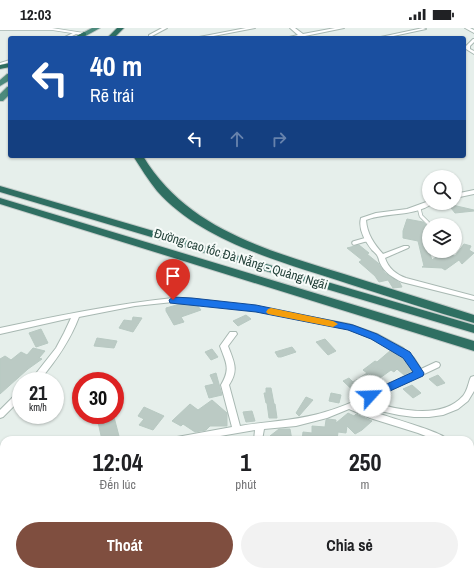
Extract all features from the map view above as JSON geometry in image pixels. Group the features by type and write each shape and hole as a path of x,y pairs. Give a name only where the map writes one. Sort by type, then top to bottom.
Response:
{"highway":[{"path":"85,36 97,28"},
{"path":"76,36 85,36 107,28"},
{"path":"112,36 121,28"},
{"path":"0,84 8,78"},
{"path":"0,99 8,92"},
{"path":"139,158 154,181 169,197 211,227 236,240 282,259 474,319"},
{"name":"Đường cao tốc Đà Nẵng - Quảng Ngãi","path":"0,189 474,329"},
{"name":"Đường cao tốc Đà Nẵng - Quảng Ngãi","path":"0,201 474,346"}],"street":[{"path":"150,36 165,28"},
{"path":"207,36 253,28"},
{"path":"292,28 303,36"},
{"path":"308,36 342,28"},
{"path":"388,36 424,29 422,28"},
{"path":"463,28 468,28 474,32"},
{"path":"474,40 466,49 474,53"},
{"path":"462,195 474,192"},
{"path":"422,207 400,212 373,214 363,219 363,230 382,257 383,264 399,278 474,298"},
{"path":"382,257 406,247"},
{"path":"0,331 135,304 173,300 192,301 256,309 350,327 390,344 406,355 419,373"},
{"path":"41,372 58,351 71,330 76,315"},
{"path":"233,334 224,346 231,361 231,371 224,385 237,430"},
{"path":"201,436 260,426 296,423 327,415 354,404 436,365"},
{"path":"354,404 419,414 448,412 457,407 466,399 471,390 474,379"},
{"path":"0,415 12,403"},
{"path":"354,404 367,414 434,436"},
{"path":"259,436 260,426"}],"lane":[{"path":"0,29 52,29 76,36"},
{"path":"419,208 423,218"},
{"path":"354,242 368,239"}],"building":[{"path":"462,207 474,210 474,211 455,213 453,210 462,210"},
{"path":"407,219 422,222 422,258 418,241 403,238 403,231"},
{"path":"464,244 471,246 469,250 474,253 462,264 459,260 445,270 442,268 422,267 424,266 422,258 431,258 432,260 435,258 462,258 462,247"},
{"path":"359,245 369,253 367,254 378,263 385,273 400,283 402,287 393,288 388,280 379,282 375,276 359,262 362,260 347,248"},
{"path":"180,304 187,304 188,306 191,304 197,305 201,310 181,317 184,322 174,325 166,311 166,308"},
{"path":"246,315 251,319 238,326 233,321"},
{"path":"133,317 142,318 133,332 119,328 124,320 132,321"},
{"path":"41,329 48,343 36,347 29,333"},
{"path":"97,338 117,341 114,348 94,346"},
{"path":"325,339 336,351 328,355 316,342"},
{"path":"292,347 296,352 281,357 278,357 275,352"},
{"path":"33,348 45,351 39,358 42,359 25,372 12,372 12,383 0,394 0,359 5,356 11,360 21,352 27,355"},
{"path":"212,349 218,357 211,360 205,352"},
{"path":"391,350 407,363 412,371 404,375 397,369 394,372 391,370 380,378 387,384 380,388 377,385 359,396 343,381 349,378 353,382 367,373 363,370 375,361 377,362"},
{"path":"216,373 222,395 209,398 205,386 214,384 210,375"},
{"path":"438,375 445,383 437,386 429,379"},
{"path":"412,385 421,393 413,398 403,389"},
{"path":"266,388 271,388 277,418 269,418 264,393 266,393"},
{"path":"331,393 341,395 339,403 329,401"},
{"path":"306,397 313,400 299,416 296,413"},
{"path":"212,400 227,413 227,426 210,426 206,430 195,432 183,424 181,426 172,421 190,404 198,410"},
{"path":"144,407 164,416 153,430 139,425 144,419 138,416"},
{"path":"252,411 255,421 246,422 243,412"},
{"path":"348,413 354,416 356,414 372,421 355,434 347,426 346,433 338,432 338,436 302,436 303,432 312,433 312,426 325,427 326,420 328,419 336,420 336,423"},
{"path":"98,424 116,424 119,436 101,436"},
{"path":"279,429 290,429 291,436 270,436"}],"slow traffic":[{"path":"271,312 333,324"}],"route":[{"path":"173,300 256,309 350,327 374,336 400,350 411,360 419,373 370,396"}]}
